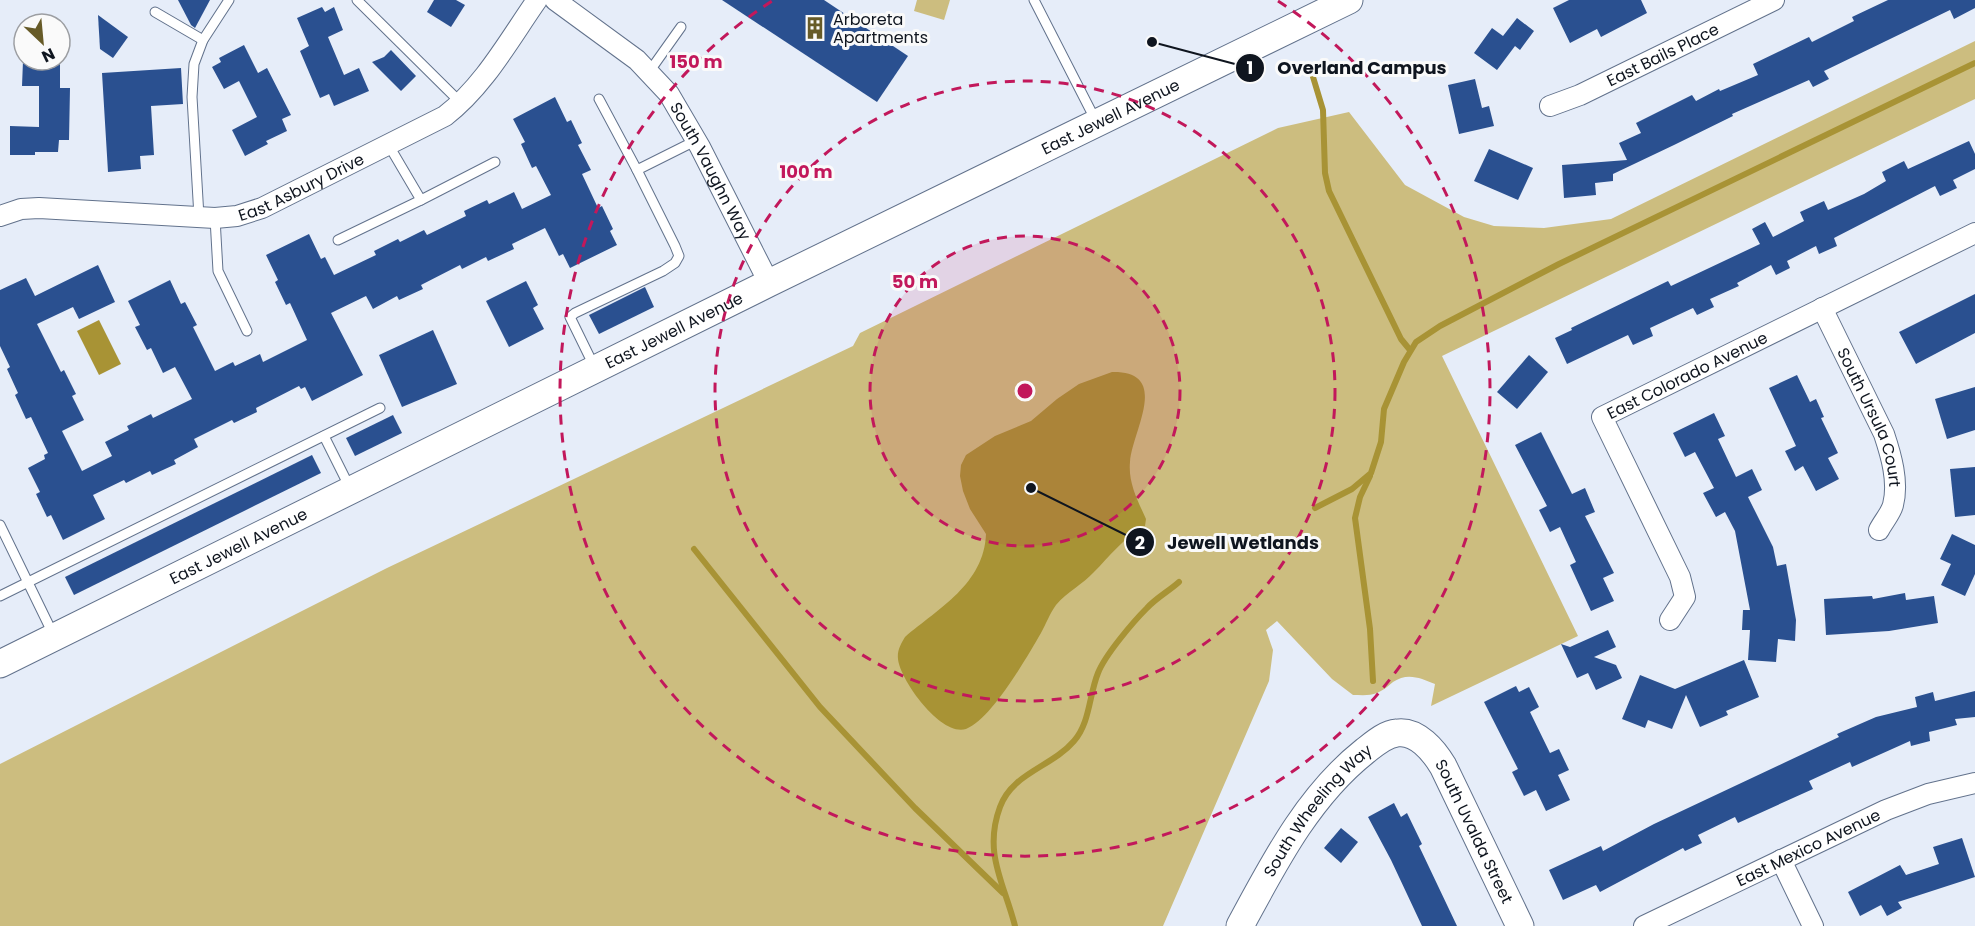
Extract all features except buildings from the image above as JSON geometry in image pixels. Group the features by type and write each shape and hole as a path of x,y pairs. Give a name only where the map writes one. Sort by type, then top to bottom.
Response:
{"street":[{"name":"East Asbury Drive","path":"0,216 21,209 48,208 207,218 237,216 262,208 432,124 461,103 482,78 537,0"},
{"name":"South Vaughn Way","path":"555,0 615,43 649,72 669,94 697,140 768,283"},
{"name":"East Jewell Avenue","path":"0,664 768,283 1348,0"},
{"name":"East Bails Place","path":"1550,106 1580,94 1774,0"},
{"name":"East Colorado Avenue","path":"1670,620 1685,597 1680,577 1602,417 1975,233"},
{"name":"South Ursula Court","path":"1822,308 1884,434 1890,453 1894,478 1893,505 1879,530"},
{"name":"South Wheeling Way","path":"1240,926 1293,832 1313,804 1355,759 1373,744 1397,733 1408,734 1420,740"},
{"name":"South Uvalda Street","path":"1420,740 1437,755 1443,766 1520,926"},
{"name":"East Mexico Avenue","path":"1644,926 1886,810 1928,794 1975,783"},
{"path":"1781,860 1813,926"}],"lane":[{"path":"228,0 203,39 194,64 192,97 207,218 218,271 247,331"},
{"path":"357,0 461,103"},
{"path":"1034,0 1097,123"},
{"path":"155,12 203,39"},
{"path":"649,72 681,27"},
{"path":"596,369 570,317 663,271 679,256 599,99"},
{"path":"637,170 697,140"},
{"path":"388,144 421,200"},
{"path":"338,240 495,162"},
{"path":"0,596 380,408"},
{"path":"324,436 351,490"},
{"path":"0,525 54,637"}],"shaded area":[{"path":"917,0 950,0 944,20 914,11"},
{"path":"1975,41 1975,99 1442,356 1578,636 1431,706 1435,684 1414,677 1398,679 1374,694 1353,695 1332,679 1277,621 1266,630 1273,650 1269,681 1163,926 0,926 0,764 387,568 853,346 860,333 1278,128 1349,112 1405,185 1464,217 1494,226 1544,228 1611,219"},
{"path":"99,320 121,364 99,375 77,331"},
{"path":"1112,372 1130,374 1140,381 1145,392 1141,420 1132,449 1130,470 1134,492 1146,519 1145,526 1124,541 1090,576 1056,605 1018,672 986,714 966,729 956,729 945,724 923,705 914,692 900,668 898,656 905,637 945,605 968,581 983,552 986,534 970,509 963,491 960,476 961,465 966,455 995,436 1031,421 1079,384"}],"waterway":[{"path":"1315,508 1352,489 1371,473 1381,442 1384,409 1404,362 1416,342 1440,326 1559,264 1975,63"},
{"path":"1310,67 1323,110 1325,173 1329,191 1401,339 1410,350"},
{"path":"1370,476 1360,497 1355,518 1370,629 1373,681"},
{"path":"694,549 820,707 915,808 1003,893"},
{"path":"1015,926 994,854 995,824 1000,807 1014,786 1055,758 1074,741 1083,726 1098,673 1107,657 1147,608 1179,582"}],"place":[{"name":"Arboreta Apartments","path":"815,28"},
{"name":"Overland Campus","path":"1152,42"},
{"name":"Jewell Wetlands","path":"1031,488"}]}
